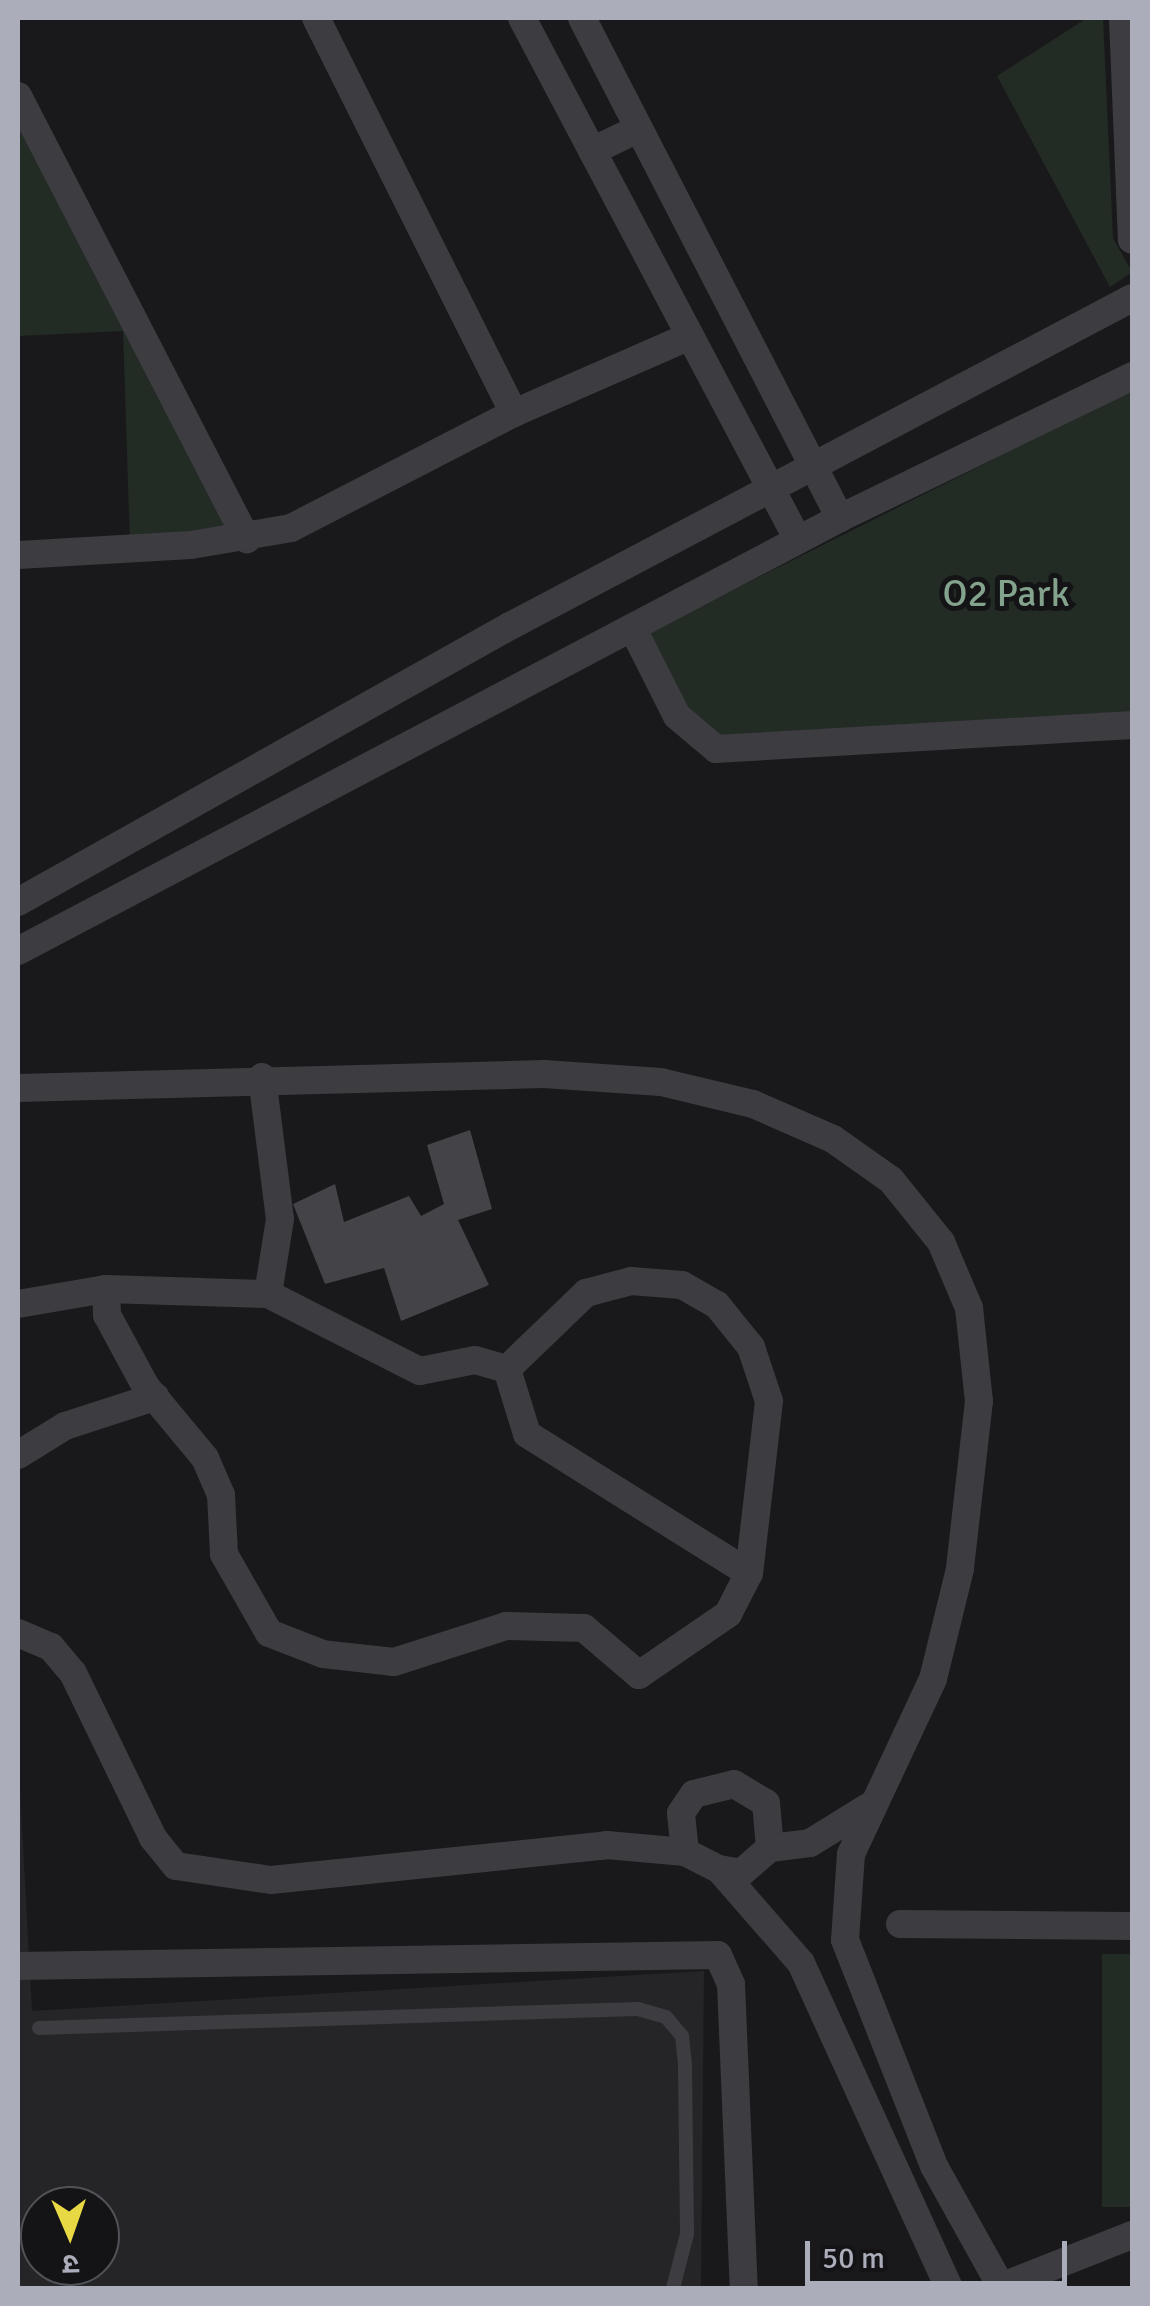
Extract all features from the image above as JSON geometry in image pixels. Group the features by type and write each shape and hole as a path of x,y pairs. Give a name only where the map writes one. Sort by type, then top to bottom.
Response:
{"street":[{"path":"316,18 514,413"},
{"path":"522,18 798,540"},
{"path":"582,18 808,470 840,518"},
{"path":"1124,18 1132,240"},
{"path":"18,96 247,539"},
{"path":"592,151 638,129"},
{"path":"18,902 770,490 1132,298"},
{"path":"18,554 247,539 355,500 514,413 688,337"},
{"path":"20,943 633,629 840,518 1132,376"},
{"path":"734,422 775,404"},
{"path":"633,629 677,716 716,749 1132,725"},
{"path":"18,1088 262,1077 661,1082 753,1104 833,1140 891,1180 941,1242 969,1308 979,1402 960,1570 933,1680 851,1854 845,1940 898,2082 948,2192 1001,2288 1132,2235"},
{"path":"262,1077 280,1219 268,1294"},
{"path":"106,1289 107,1314 155,1398 204,1458 221,1495 224,1554 270,1632 323,1654 394,1662 506,1626 584,1628 639,1674 728,1614 748,1573 769,1400 752,1347 718,1305 682,1285 648,1282 586,1293 507,1369"},
{"path":"18,1304 106,1289 268,1294 420,1371 475,1360 507,1369"},
{"path":"507,1369 527,1434 748,1573"},
{"path":"18,1456 65,1426 155,1398"},
{"path":"18,1632 51,1647 73,1673 153,1838 176,1866 271,1880 527,1849 684,1852 719,1870 789,1942 857,2101 949,2288"},
{"path":"684,1852 681,1813 694,1794 734,1784 766,1803 770,1848"},
{"path":"719,1870 741,1873 770,1848 810,1843 876,1802"},
{"path":"900,1924 1132,1926"},
{"path":"18,1966 718,1955 732,1984 744,2288"},
{"path":"857,2101 898,2082"},
{"path":"908,2211 948,2192"}],"lane":[{"path":"39,2028 638,2009 666,2017 682,2036 685,2067 687,2234 674,2288"}],"shaded area":[{"path":"18,1754 32,2011 704,1971 701,2288 18,2288"}],"green space":[{"path":"1087,18 1103,18 1113,238 1132,272 1110,287 997,76"},
{"path":"18,116 233,533 130,545 123,331 18,336"},
{"name":"O2 Park","path":"1132,390 1132,712 724,739 693,717 647,633"},
{"path":"1102,1954 1132,1954 1132,2207 1102,2207"}],"building":[{"path":"470,1130 492,1209 458,1220 489,1285 401,1321 384,1268 325,1284 293,1204 335,1184 344,1222 409,1196 421,1216 444,1204 427,1145"}]}
